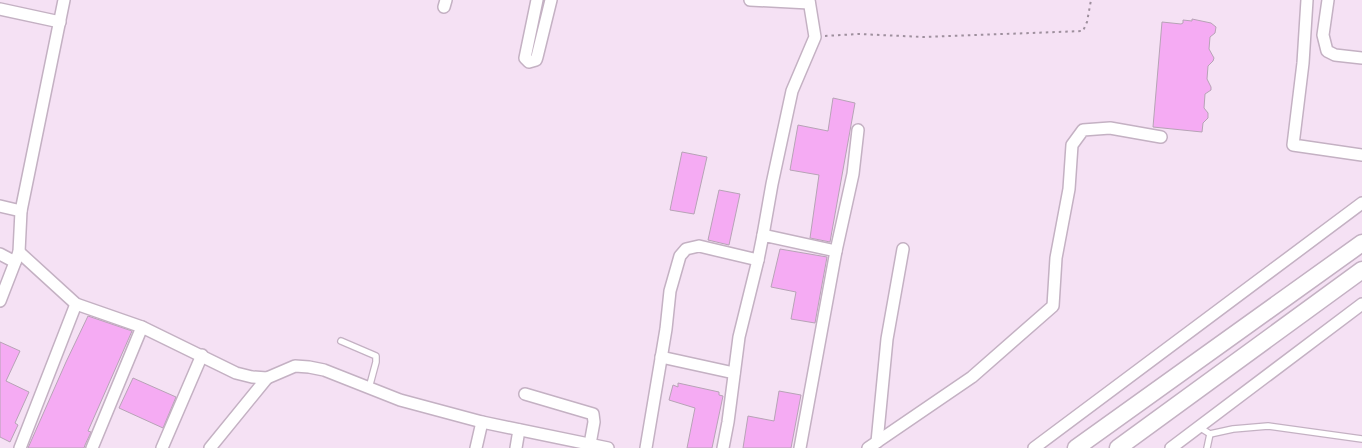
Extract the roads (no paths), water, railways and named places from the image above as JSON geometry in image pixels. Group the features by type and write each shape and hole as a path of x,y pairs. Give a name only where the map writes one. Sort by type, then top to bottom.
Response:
{"street":[{"path":"0,300 17,257 21,211 64,0"},
{"path":"537,0 525,58 529,62 536,60 551,0"},
{"path":"723,448 739,337 764,235 772,184 792,91 815,37 809,2 750,0"},
{"path":"1308,0 1303,63 1293,145 1362,155"},
{"path":"1328,0 1323,36 1327,51 1335,55 1362,58"},
{"path":"0,9 60,22"},
{"path":"873,445 972,377 1053,306 1056,258 1069,189 1072,145 1084,130 1110,128 1161,136"},
{"path":"800,448 836,250 852,174 858,130"},
{"path":"1034,448 1362,203"},
{"path":"0,206 21,211"},
{"path":"764,235 836,250"},
{"path":"1076,448 1362,243"},
{"path":"646,448 670,292 680,256 686,249 699,246 758,260"},
{"path":"873,445 903,249"},
{"path":"0,254 17,257 76,304 142,327 236,373 267,378 295,366 324,370 400,400 577,445 590,444 608,448"},
{"path":"1118,448 1362,270"},
{"path":"20,448 76,304"},
{"path":"1171,448 1362,304"},
{"path":"92,448 142,327"},
{"path":"162,448 202,355"},
{"path":"660,357 734,373"},
{"path":"210,448 267,378"},
{"path":"525,394 593,414 594,422 590,444"},
{"path":"476,448 482,422"},
{"path":"516,448 520,430"}],"lane":[{"path":"341,340 376,356 368,388"},
{"path":"1199,427 1210,434 1233,429 1268,426 1362,439"},
{"path":"1207,448 1210,434"}]}
